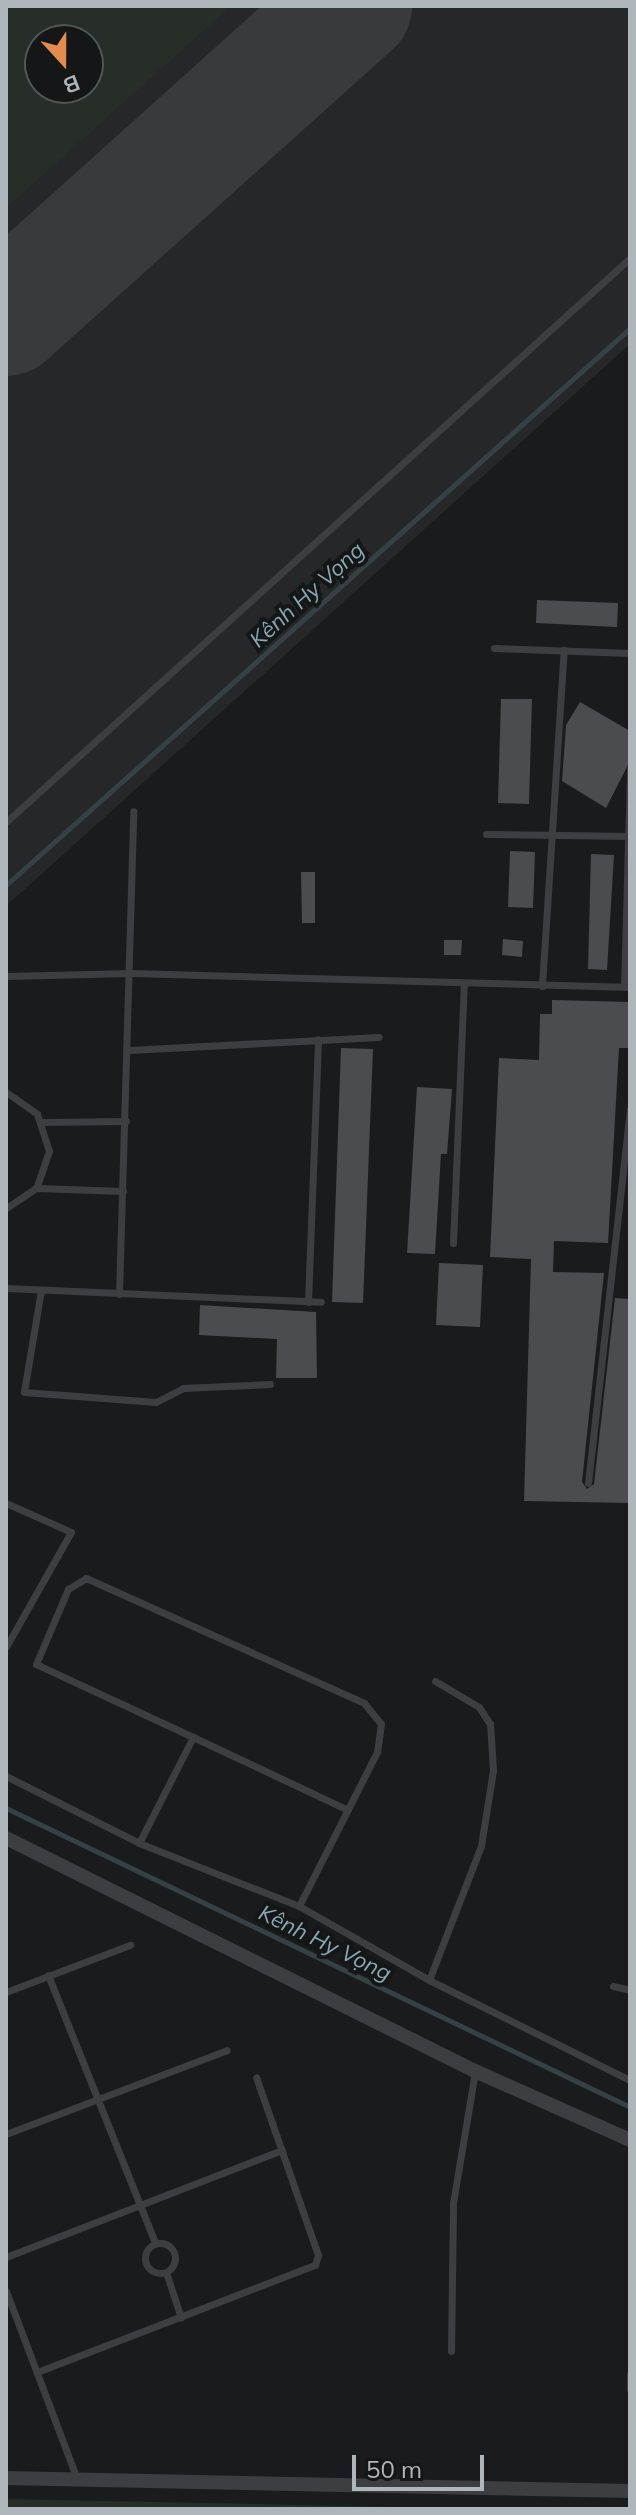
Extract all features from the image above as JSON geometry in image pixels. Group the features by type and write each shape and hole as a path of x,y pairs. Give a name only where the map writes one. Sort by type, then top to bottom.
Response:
{"street":[{"path":"6,1838 475,2071 630,2140"},
{"path":"6,2478 630,2491"}],"lane":[{"path":"6,822 630,258"},
{"path":"494,648 630,653"},
{"path":"542,986 564,650"},
{"path":"6,976 132,973 627,987 630,767"},
{"path":"119,1294 132,973 133,811"},
{"path":"486,834 629,836"},
{"path":"453,1243 464,983"},
{"path":"129,1050 379,1037"},
{"path":"308,1302 318,1039"},
{"path":"6,1092 23,1100 42,1122 49,1151 36,1188"},
{"path":"588,1483 630,1109"},
{"path":"42,1122 126,1121"},
{"path":"6,1208 36,1188 123,1191"},
{"path":"6,1288 321,1302"},
{"path":"41,1290 24,1392 156,1402 183,1388 270,1384"},
{"path":"6,1503 71,1532 6,1647"},
{"path":"299,1906 348,1810 377,1752 381,1724 364,1703 86,1578 68,1589 36,1664 348,1810"},
{"path":"429,1980 481,1846 493,1770 490,1724 479,1707 435,1681"},
{"path":"139,1843 193,1737"},
{"path":"6,1776 139,1843 299,1906 429,1980 630,2080"},
{"path":"6,1992 130,1945"},
{"path":"48,1975 155,2243"},
{"path":"613,1986 630,1990"},
{"path":"6,2134 227,2050"},
{"path":"451,2351 453,2203 475,2071"},
{"path":"37,2372 315,2265 318,2255 256,2077"},
{"path":"6,2257 282,2150"},
{"path":"155,2243 171,2246 176,2255 166,2272 181,2318"},
{"path":"155,2243 146,2252 146,2263 152,2271 166,2272"},
{"path":"6,2291 77,2479"},
{"path":"630,2374 630,2389"}],"shaded area":[{"path":"6,6 630,6 630,344 6,906"},
{"path":"6,6 231,6 6,208"},
{"path":"6,2499 503,2509 6,2509"}],"building":[{"path":"537,600 618,603 617,627 536,623"},
{"path":"501,699 532,699 529,804 498,803"},
{"path":"580,702 630,731 630,761 606,808 562,781 566,725"},
{"path":"510,851 535,852 533,908 508,907"},
{"path":"591,854 614,855 607,970 588,969"},
{"path":"301,872 315,872 315,923 302,923"},
{"path":"503,939 523,941 522,957 502,955"},
{"path":"444,940 462,940 461,955 444,955"},
{"path":"552,1000 630,1002 630,1048 619,1048 608,1243 554,1241 553,1272 604,1273 582,1482 587,1489 594,1484 615,1298 630,1299 630,1503 524,1501 531,1259 490,1257 499,1058 539,1060 540,1014 552,1014"},
{"path":"341,1048 373,1049 363,1303 332,1302"},
{"path":"417,1087 452,1089 447,1154 441,1154 435,1254 407,1253"},
{"path":"439,1263 483,1265 480,1327 436,1325"},
{"path":"200,1305 316,1312 317,1378 276,1378 277,1339 199,1335"}],"waterway":[{"name":"Kênh Hy Vọng","path":"6,885 630,328"},
{"name":"Kênh Hy Vọng","path":"6,1808 630,2107"}],"runway":[{"path":"6,316 352,6"}]}
